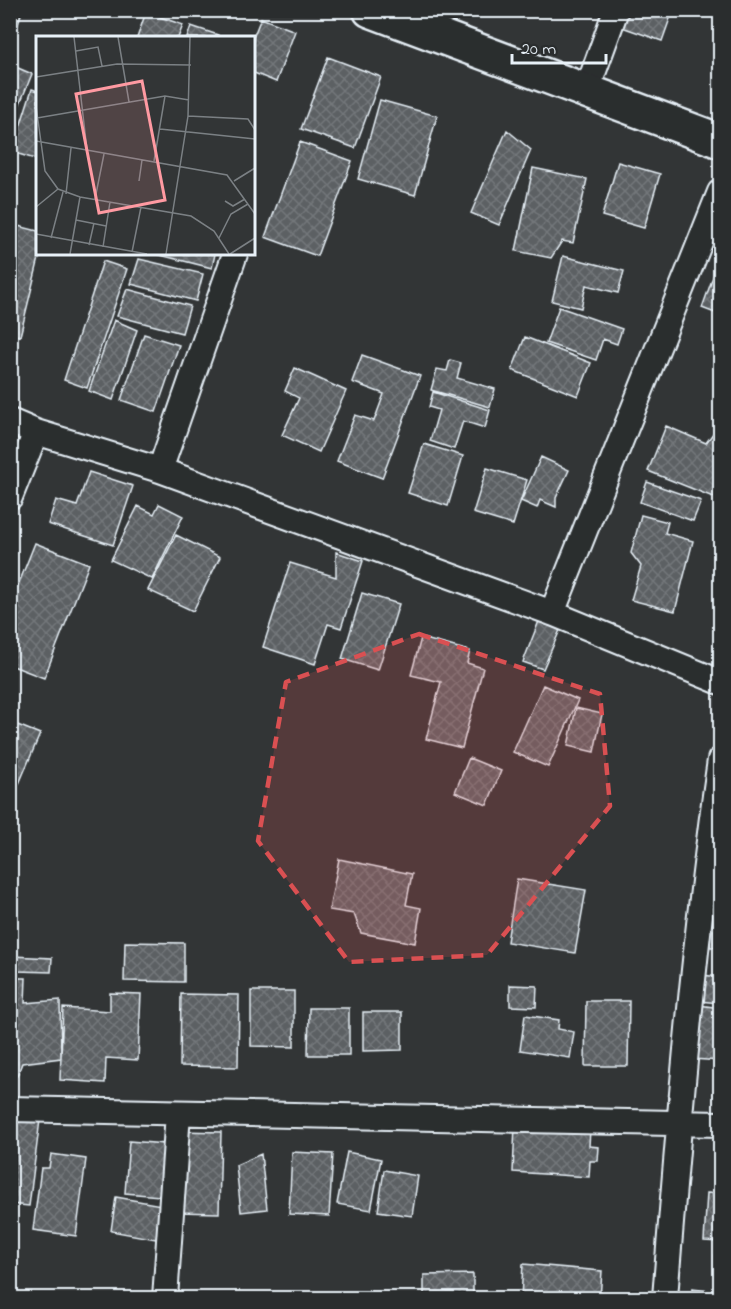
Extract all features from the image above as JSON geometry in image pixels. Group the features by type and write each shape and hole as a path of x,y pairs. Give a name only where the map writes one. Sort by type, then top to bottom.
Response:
{"main road":[{"path":"370,10 720,141"}],"street":[{"path":"587,90 616,10"},
{"path":"552,613 720,192"},
{"path":"160,471 235,255"},
{"path":"10,421 36,432 160,471 552,613 720,682"},
{"path":"10,497 36,432"},
{"path":"665,1299 679,1122 706,854 720,760"},
{"path":"10,1110 720,1124"},
{"path":"165,1299 178,1113"}],"highlighted area":[{"path":"419,634 600,694 610,806 487,955 349,962 258,841 286,682"}],"building":[{"path":"628,10 673,10 662,41 622,27"},
{"path":"10,11 21,14 13,42 10,41"},
{"path":"146,12 183,25 179,36 138,36"},
{"path":"261,18 295,31 276,82 255,73 254,36"},
{"path":"191,26 218,35 218,36 188,36"},
{"path":"328,57 381,77 355,148 301,129"},
{"path":"11,65 32,74 10,128 10,67"},
{"path":"32,89 36,90 36,159 12,152"},
{"path":"380,100 437,116 415,195 358,179"},
{"path":"507,130 531,150 499,225 471,213"},
{"path":"300,142 352,161 317,256 265,237"},
{"path":"618,162 660,174 644,228 602,216"},
{"path":"533,168 587,179 573,243 562,241 551,258 516,251"},
{"path":"10,224 36,230 36,255 40,255 20,336 10,334 10,265 13,266"},
{"path":"160,255 215,255 212,268"},
{"path":"563,256 624,271 618,293 586,285 581,308 552,301"},
{"path":"720,257 720,315 702,308"},
{"path":"139,259 203,274 196,301 131,284"},
{"path":"103,261 127,269 87,388 64,380"},
{"path":"127,289 190,306 182,333 117,316"},
{"path":"559,307 622,329 617,344 603,339 596,360 546,343"},
{"path":"114,320 137,330 113,400 89,391"},
{"path":"144,334 179,345 156,412 121,400"},
{"path":"525,337 591,363 578,396 512,370"},
{"path":"362,355 420,376 382,478 337,461 355,415 374,421 384,394 352,382"},
{"path":"450,360 461,363 457,378 495,389 490,407 431,390 437,369 447,371"},
{"path":"295,368 346,391 319,452 282,435 299,398 285,391"},
{"path":"433,392 490,410 485,428 463,421 454,449 430,441 439,410 429,407"},
{"path":"666,426 706,443 714,432 720,435 720,493 718,499 648,471"},
{"path":"424,444 463,456 448,506 408,493"},
{"path":"541,457 569,470 556,498 556,507 540,500 537,508 521,501"},
{"path":"487,468 527,480 513,525 473,513"},
{"path":"89,472 133,486 113,545 48,524 56,500 77,506"},
{"path":"647,482 701,501 693,521 640,502"},
{"path":"159,504 183,516 152,579 111,560 138,506 154,514"},
{"path":"641,515 668,522 665,533 693,541 675,611 631,600 641,566 631,553"},
{"path":"176,535 220,557 193,611 148,590"},
{"path":"35,543 89,564 44,678 10,665 10,585 17,588"},
{"path":"336,552 363,561 341,628 328,624 315,664 263,647 290,563 336,577"},
{"path":"362,593 399,604 378,670 342,659"},
{"path":"539,621 560,630 543,669 523,662"},
{"path":"421,638 470,651 467,663 483,668 462,748 426,739 441,682 411,675"},
{"path":"543,685 578,700 548,767 513,752"},
{"path":"576,708 602,714 594,752 568,746"},
{"path":"10,722 40,734 10,805"},
{"path":"469,758 501,771 487,805 455,792"},
{"path":"339,859 412,874 406,905 421,908 415,943 361,933 354,914 329,910"},
{"path":"517,879 586,890 575,953 507,942"},
{"path":"711,907 720,907 720,947 710,947"},
{"path":"125,942 184,943 184,982 124,981"},
{"path":"12,956 52,958 51,972 17,971"},
{"path":"701,975 720,977 720,1003 699,1001"},
{"path":"10,978 26,978 25,1003 60,1000 61,1058 22,1063 17,1076 10,1076"},
{"path":"510,985 537,986 536,1007 510,1006"},
{"path":"251,991 294,991 294,1047 251,1046"},
{"path":"110,993 141,994 138,1060 106,1058 105,1083 60,1080 63,1008 110,1011"},
{"path":"181,994 239,995 238,1067 180,1066"},
{"path":"586,1001 629,1001 628,1066 585,1066"},
{"path":"699,1005 720,1008 720,1061 693,1059"},
{"path":"309,1008 349,1008 349,1055 308,1055"},
{"path":"363,1012 402,1012 402,1050 363,1051"},
{"path":"525,1015 559,1020 558,1029 574,1032 570,1058 520,1050"},
{"path":"10,1116 40,1120 29,1206 10,1204"},
{"path":"515,1125 590,1129 589,1146 599,1147 598,1161 590,1161 589,1177 513,1172"},
{"path":"179,1131 221,1132 219,1213 178,1212"},
{"path":"129,1141 165,1144 160,1196 125,1193"},
{"path":"292,1152 333,1154 329,1216 289,1214"},
{"path":"347,1152 381,1159 371,1210 337,1204"},
{"path":"51,1154 86,1159 76,1236 33,1230 41,1168 49,1168"},
{"path":"261,1154 267,1209 241,1212 236,1165"},
{"path":"384,1170 418,1176 412,1216 378,1211"},
{"path":"707,1193 720,1194 720,1242 704,1241"},
{"path":"116,1197 167,1206 161,1240 111,1231"},
{"path":"715,1255 720,1255 720,1285 715,1285"},
{"path":"523,1264 602,1271 600,1298 521,1298"},
{"path":"473,1274 473,1298 424,1298 424,1275"},
{"path":"692,1289 720,1292 720,1298 691,1298"}]}
